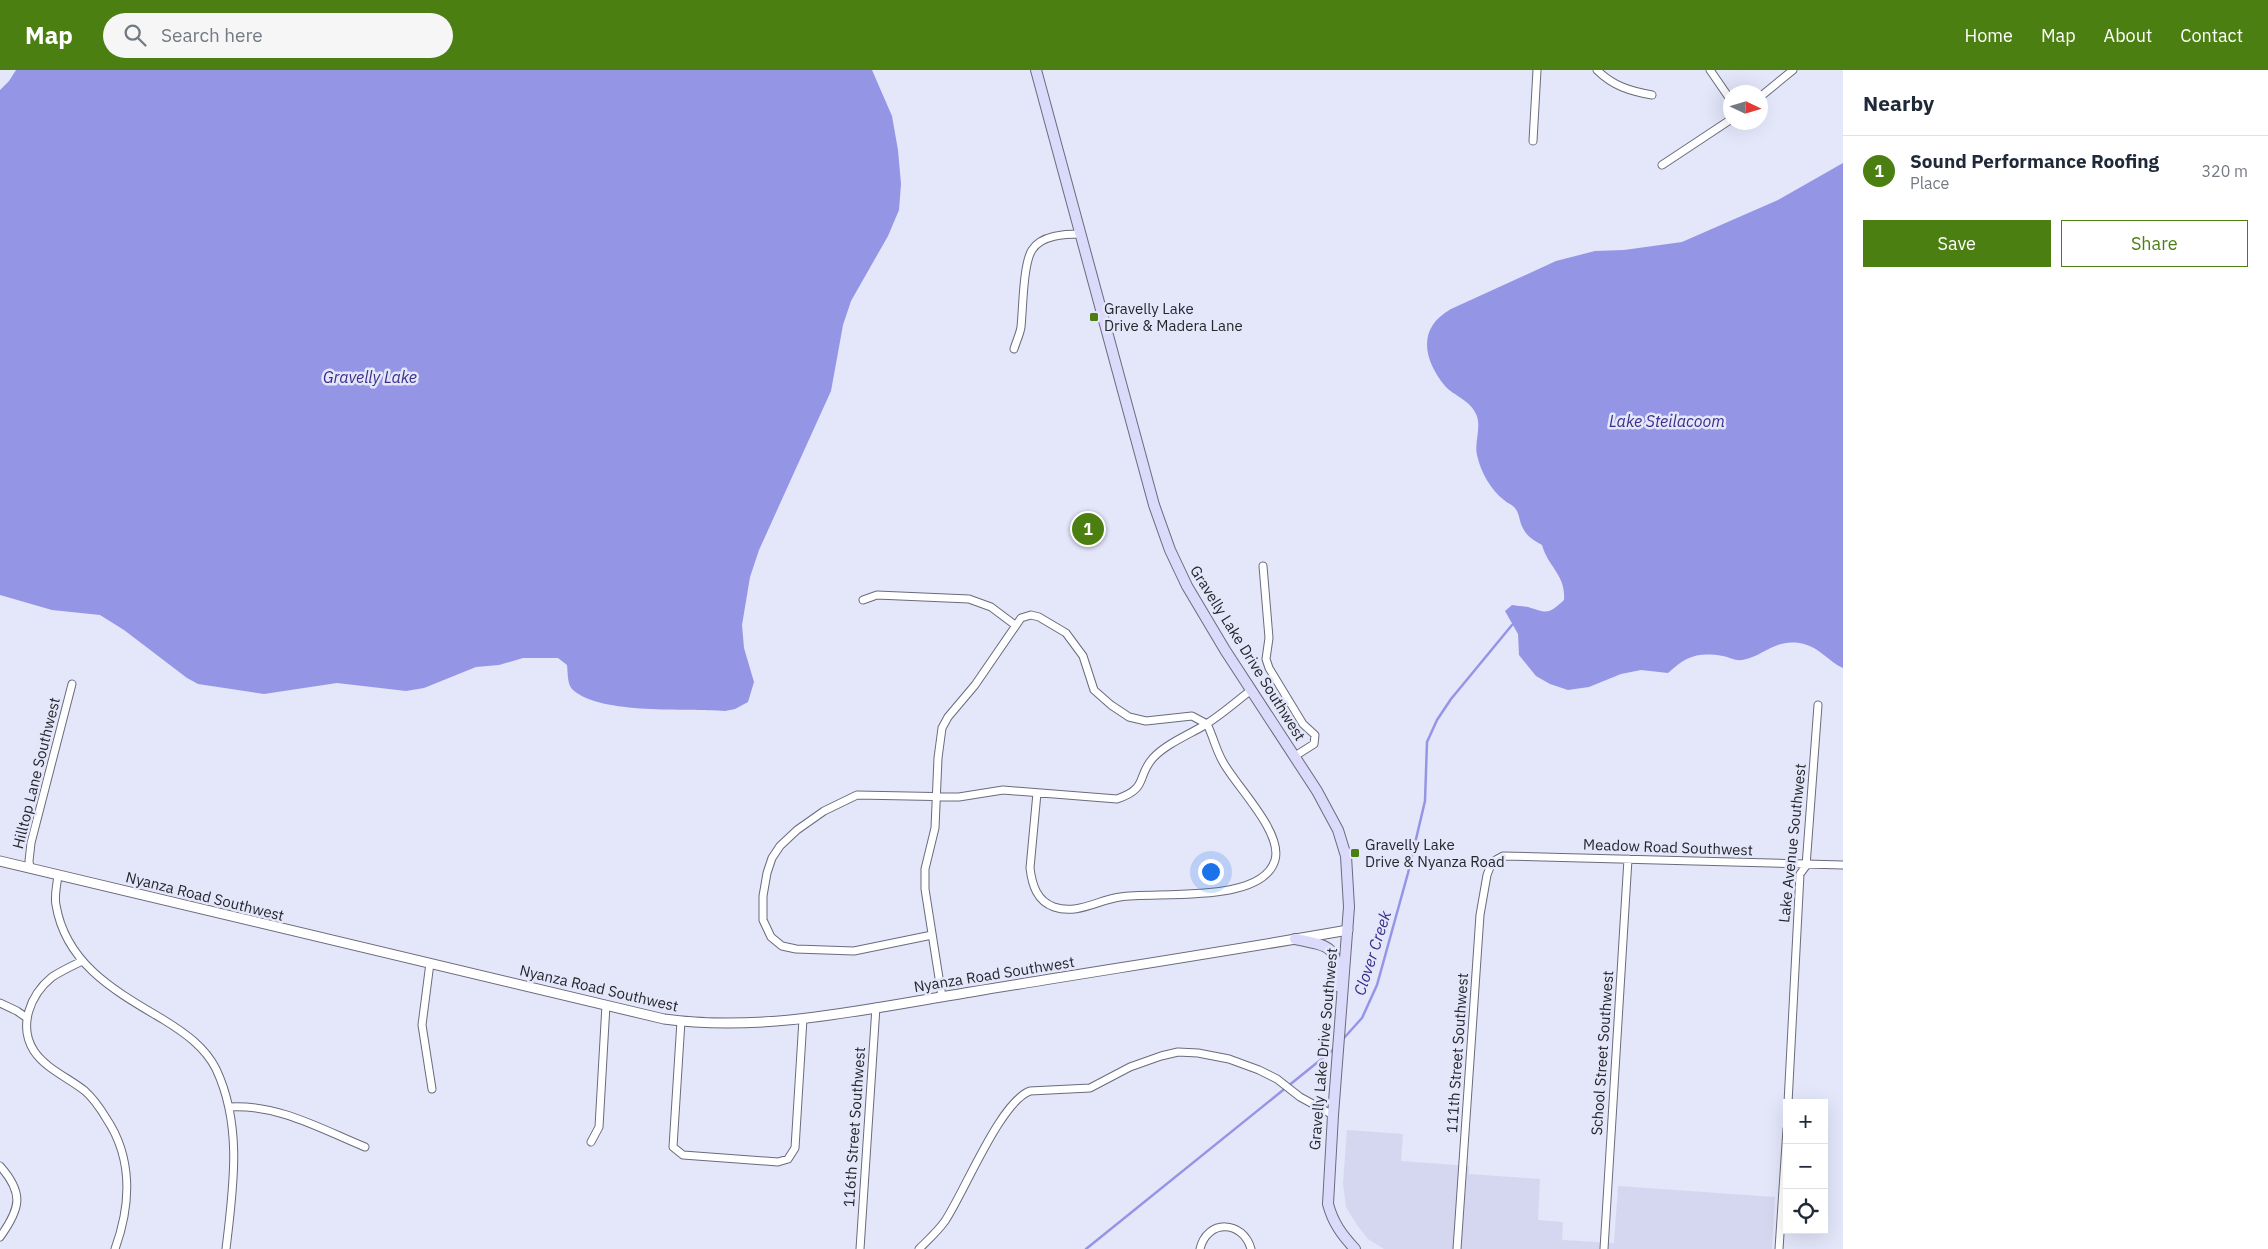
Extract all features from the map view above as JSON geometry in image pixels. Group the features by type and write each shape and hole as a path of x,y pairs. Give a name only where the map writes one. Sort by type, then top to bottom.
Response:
{"main road":[{"name":"Gravelly Lake Drive Southwest","path":"1036,70 1154,505 1170,550 1187,586 1321,799 1341,838 1346,856 1349,886 1348,930 1328,1204 1340,1232 1355,1249"},
{"path":"1295,939 1317,944 1333,953 1338,964 1342,1013"}],"street":[{"path":"1532,141 1537,70"},
{"path":"1597,70 1605,79 1622,88 1652,95"},
{"path":"1710,70 1723,89"},
{"path":"1768,90 1793,70"},
{"path":"1662,165 1723,125"},
{"path":"1014,349 1020,330 1028,263 1032,249 1045,239 1067,234 1081,234"},
{"path":"1263,566 1269,638 1266,659 1269,668 1303,724 1315,735 1314,744 1295,756"},
{"path":"863,600 878,595 970,599 990,607 1015,625"},
{"path":"942,997 925,889 924,869 935,828 938,758 942,728 948,717 975,685 1021,618 1031,615 1062,630 1076,644 1083,656 1094,690 1111,705 1130,717 1146,721 1192,716 1207,724 1223,762 1272,835 1276,851 1275,859 1267,873 1256,881 1232,889 1198,894 1130,895 1075,910 1054,907 1039,896 1031,880 1030,868 1038,793"},
{"name":"Hilltop Lane Southwest","path":"30,868 31,843 72,684"},
{"path":"932,935 846,951 796,949 777,943 764,926 762,908 767,873 774,853 797,830 824,811 857,796 882,794 936,798 959,797 997,790 1111,799 1129,795 1140,786 1149,764 1157,755 1207,724 1251,690"},
{"name":"Lake Avenue Southwest","path":"1788,1099 1800,874 1806,866 1818,705"},
{"name":"Meadow Road Southwest","path":"1494,861 1503,856 1843,866"},
{"name":"School Street Southwest","path":"1604,1249 1628,859"},
{"name":"Nyanza Road Southwest","path":"0,861 430,964 682,1021 738,1023 803,1019 1348,930"},
{"name":"111th Street Southwest","path":"1457,1249 1480,915 1487,875 1494,861"},
{"path":"58,875 56,902 58,913 72,946 82,961 103,982 182,1032 204,1051 218,1076 229,1107 234,1138 234,1169 226,1249"},
{"path":"82,961 60,972 48,981 35,996 27,1018 26,1030 35,1052 47,1064 93,1099 111,1126 121,1147 127,1172 127,1189 124,1215 115,1249"},
{"path":"430,964 422,1025 432,1089"},
{"path":"0,1003 18,1011 27,1018"},
{"path":"591,1142 599,1126 606,1005"},
{"name":"116th Street Southwest","path":"860,1249 876,1007"},
{"path":"682,1021 672,1143 676,1152 683,1156 778,1162 792,1156 795,1148 803,1019"},
{"path":"919,1249 944,1222 1007,1110 1022,1094 1038,1090 1069,1091 1090,1088 1130,1066 1178,1052 1198,1053 1229,1059 1277,1079 1291,1090 1333,1115"},
{"path":"229,1107 253,1107 292,1116 365,1147"},
{"path":"1779,1249 1786,1144"},
{"path":"0,1166 11,1178 18,1202 15,1213 0,1237"},
{"path":"1200,1249 1206,1235 1212,1230 1229,1227 1244,1234 1251,1249"}],"shaded area":[{"path":"1347,1130 1403,1134 1401,1161 1469,1166 1469,1174 1540,1179 1538,1220 1563,1222 1562,1240 1614,1243 1618,1186 1775,1197 1772,1249 1384,1249 1368,1239 1346,1207 1343,1184"}],"water":[{"name":"Gravelly Lake","path":"16,70 872,70 892,116 901,184 899,210 888,236 851,301 843,325 831,391 759,550 750,577 742,625 744,648 754,682 748,702 735,709 725,711 646,709 603,703 586,698 571,688 567,665 558,658 523,658 499,665 476,667 424,688 406,691 337,683 264,694 198,684 187,678 124,630 100,615 52,610 0,595 0,90"},
{"name":"Lake Steilacoom","path":"1843,163 1843,668 1810,646 1785,643 1742,660 1723,656 1699,655 1687,659 1668,673 1641,670 1621,674 1589,687 1568,690 1550,684 1536,676 1519,655 1518,634 1505,611 1512,605 1544,611 1551,610 1564,600 1564,591 1560,577 1548,559 1542,545 1532,539 1523,528 1516,509 1495,491 1484,475 1476,450 1478,419 1476,414 1470,405 1445,386 1428,355 1428,335 1433,325 1451,309 1556,261 1595,251 1624,250 1682,242 1778,200"}],"waterway":[{"name":"Clover Creek","path":"1343,1039 1362,1018 1377,985 1408,873 1425,801 1427,742 1437,720 1451,699 1512,625"},
{"name":"Clover Creek","path":"1086,1249 1334,1049"}],"place":[{"name":"Gravelly Lake Drive & Madera Lane","path":"1094,317"},
{"name":"Sound Performance Roofing","path":"1088,529"},
{"name":"Gravelly Lake Drive & Nyanza Road","path":"1355,853"}]}
